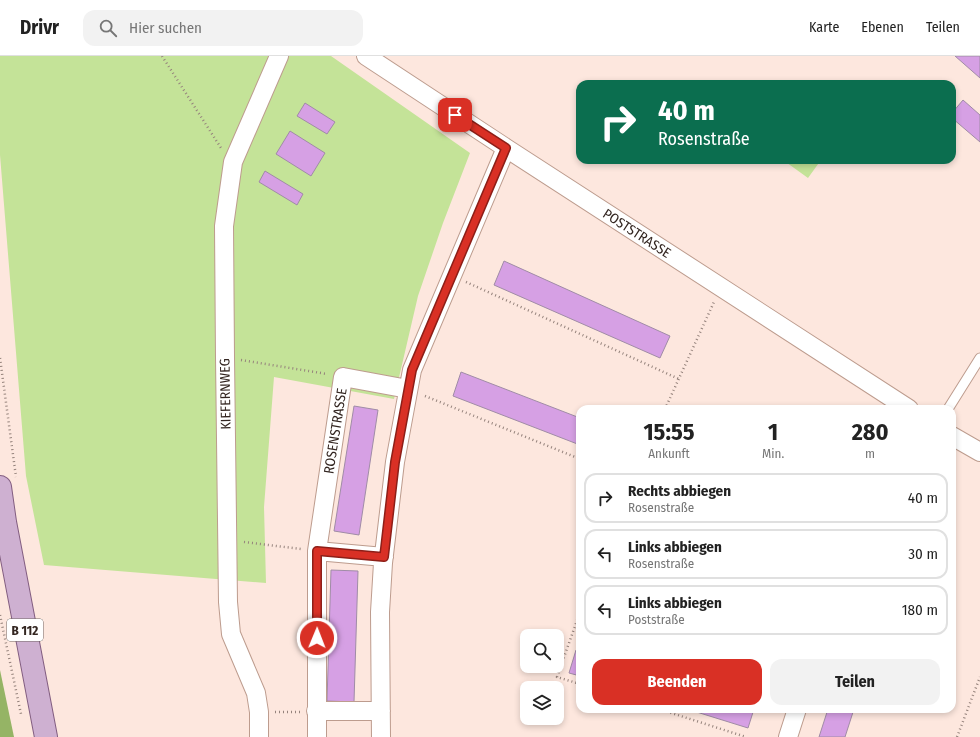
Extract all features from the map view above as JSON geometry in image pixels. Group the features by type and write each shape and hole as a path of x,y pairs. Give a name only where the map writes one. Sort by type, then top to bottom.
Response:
{"main road":[{"name":"B 112","path":"0,487 5,522 46,737"}],"street":[{"name":"KIEFERNWEG","path":"259,737 259,712 256,693 231,634 228,602 224,357 224,226 232,162 279,56"},
{"name":"POSTSTRASSE","path":"366,56 903,405"},
{"path":"381,737 380,612 384,557 395,462 412,370 506,148"},
{"name":"ROSENSTRASSE","path":"317,737 317,551 343,377 408,389"},
{"path":"956,438 980,452"},
{"path":"317,551 384,557"},
{"path":"316,711 381,711"},
{"path":"788,737 796,713"}],"lane":[{"path":"951,405 980,358"}],"path":[{"path":"162,56 232,162"},
{"path":"452,276 679,379"},
{"path":"667,405 721,287"},
{"path":"224,357 343,377"},
{"path":"408,389 576,457"},
{"path":"227,540 317,551"},
{"path":"0,614 22,722"},
{"path":"576,623 557,676 576,683"},
{"path":"957,737 980,677"},
{"path":"259,712 316,711"},
{"path":"671,713 746,737"}],"green space":[{"path":"0,56 331,56 470,153 443,223 418,296 394,399 274,377 264,507 266,583 44,565 26,476 0,155"},
{"path":"789,164 818,164 808,178"},
{"path":"0,670 14,737 0,737"}],"building":[{"path":"955,56 980,56 980,78"},
{"path":"963,100 980,115 980,142 956,121 956,108"},
{"path":"305,103 335,122 327,134 297,116"},
{"path":"290,131 325,153 311,176 276,154"},
{"path":"265,171 303,194 297,205 259,182"},
{"path":"504,261 670,336 660,358 494,285"},
{"path":"461,372 576,416 576,443 453,396"},
{"path":"354,406 378,410 359,535 334,531"},
{"path":"331,570 358,571 354,702 327,701"},
{"path":"576,650 576,675 569,673"},
{"path":"700,713 753,713 748,728"},
{"path":"827,713 853,713 845,737 819,737"}],"route":[{"path":"317,638 317,551 384,557 395,462 412,370 506,148 455,115"}]}
